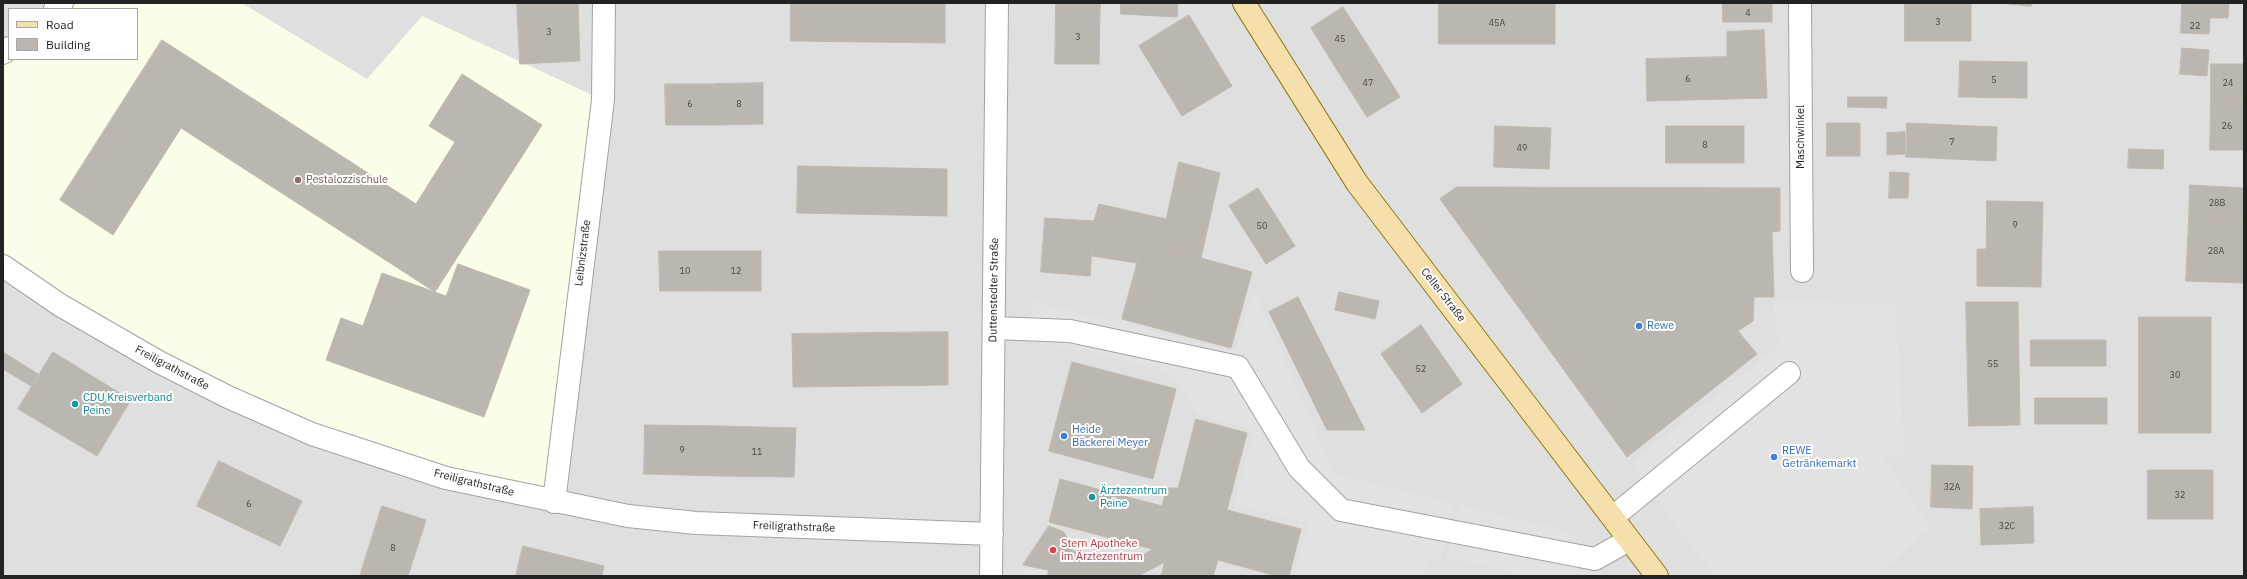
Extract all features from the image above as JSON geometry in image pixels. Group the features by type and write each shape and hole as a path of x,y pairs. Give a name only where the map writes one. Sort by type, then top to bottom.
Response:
{"main road":[{"name":"Celler Straße","path":"1244,3 1357,183 1657,576"}],"street":[{"name":"Leibnizstraße","path":"554,502 603,100 604,3"},
{"name":"Duttenstedter Straße","path":"991,576 997,3"},
{"name":"Maschwinkel","path":"1800,3 1802,271"},
{"name":"Freiligrathstraße","path":"3,266 60,305 157,361 228,397 312,434 446,478 554,502 628,516 696,523 992,534"},
{"path":"994,328 1070,331 1238,367 1299,468 1340,510 1595,559 1629,540"},
{"path":"1613,517 1789,373"}],"shaded area":[{"path":"3,3 2244,3 2244,576 3,576"},
{"name":"Pestalozzischule","path":"62,3 242,3 367,79 422,16 603,100 554,502 228,397 3,259 3,53 8,60 138,60 138,8 56,8"},
{"path":"1253,288 1334,473 1454,504 1441,562 1428,559 1424,576 1294,576 1308,523 1234,505 1253,431 1196,413 1180,385 1159,369 1064,346 1031,343 1032,301 1235,352"},
{"path":"1773,301 1895,304 1905,456 1883,458 1931,528 1876,576 1715,576 1675,525 1634,462 1779,345"},
{"path":"1459,505 1569,531 1604,576 1528,576 1446,558"},
{"path":"1023,565 1048,570 1048,576 1023,576"}],"building":[{"path":"517,3 578,3 580,61 520,64"},
{"path":"791,3 945,3 945,43 791,41"},
{"path":"1056,3 1101,3 1100,10 1056,9"},
{"path":"1121,3 1178,3 1177,17 1121,14"},
{"path":"1439,3 1555,3 1555,44 1439,44"},
{"path":"1723,3 1772,3 1772,22 1723,22"},
{"path":"1905,3 1971,3 1971,41 1905,41"},
{"path":"2000,3 2032,3 2031,6"},
{"path":"2182,3 2229,3 2228,18 2210,18 2209,34 2181,33"},
{"path":"1343,7 1370,49 1337,70 1311,28"},
{"path":"1056,9 1100,10 1099,64 1055,64"},
{"path":"1189,15 1232,86 1182,116 1139,46"},
{"path":"1764,30 1765,56 1727,57 1727,32"},
{"path":"162,40 416,204 455,142 429,126 462,74 542,125 435,292 181,128 113,235 60,200"},
{"path":"2182,48 2209,50 2207,76 2180,74"},
{"path":"1370,49 1400,97 1367,117 1337,70"},
{"path":"1765,56 1767,98 1729,99 1727,57"},
{"path":"1727,57 1729,99 1647,101 1646,59"},
{"path":"1960,61 2027,62 2027,98 1959,97"},
{"path":"2211,64 2244,64 2244,102 2211,102"},
{"path":"763,83 763,124 715,125 714,84"},
{"path":"665,84 714,84 715,125 666,125"},
{"path":"1848,97 1887,97 1886,108 1848,107"},
{"path":"2211,102 2244,102 2244,150 2210,150"},
{"path":"1827,123 1860,123 1860,156 1827,156"},
{"path":"1907,123 1997,127 1996,161 1906,157"},
{"path":"1495,126 1551,128 1549,169 1494,167"},
{"path":"1666,126 1744,126 1744,163 1666,163"},
{"path":"1905,132 1905,154 1887,155 1887,133"},
{"path":"2129,149 2164,150 2163,169 2128,168"},
{"path":"1179,162 1220,173 1201,258 1143,242 1137,263 1092,256 1094,221 1099,204 1166,219"},
{"path":"798,166 947,169 947,216 797,213"},
{"path":"1890,172 1909,173 1908,198 1889,198"},
{"path":"2190,185 2244,188 2244,221 2189,219"},
{"name":"Rewe","path":"1457,187 1780,188 1780,231 1772,232 1774,297 1754,297 1753,321 1738,331 1757,354 1627,457 1440,199"},
{"path":"1258,188 1295,246 1266,264 1229,206"},
{"path":"1987,201 2043,202 2041,287 1977,286 1977,249 1986,249"},
{"path":"1045,218 1094,221 1090,276 1041,272"},
{"path":"2189,219 2244,221 2244,283 2186,281"},
{"path":"1143,242 1252,272 1231,348 1122,319"},
{"path":"659,251 710,251 710,291 660,291"},
{"path":"710,251 761,251 761,291 710,291"},
{"path":"458,264 530,290 484,417 326,360 341,318 363,326 382,273 446,296"},
{"path":"1339,292 1379,301 1375,319 1335,310"},
{"path":"1298,297 1365,430 1327,430 1269,312"},
{"path":"1966,302 2018,302 2020,425 1969,426"},
{"path":"2139,317 2211,317 2211,433 2139,433"},
{"path":"1421,325 1462,384 1422,413 1381,354"},
{"path":"948,332 948,385 793,387 792,334"},
{"path":"2031,340 2106,340 2106,366 2031,366"},
{"path":"3,352 38,374 31,386 3,369"},
{"name":"CDU Kreisverband Peine","path":"53,352 131,400 97,456 18,409"},
{"path":"1072,362 1176,389 1153,479 1049,451"},
{"path":"2035,398 2107,398 2107,424 2035,424"},
{"name":"Ärztezentrum Peine","path":"1196,419 1247,433 1227,510 1301,529 1289,576 1277,576 1218,560 1213,576 1161,576 1167,553 1049,522 1060,479 1162,506 1167,488 1178,488"},
{"path":"645,425 720,426 720,476 644,474"},
{"path":"720,426 796,428 794,477 720,476"},
{"path":"219,461 302,501 280,546 197,506"},
{"path":"1932,465 1973,466 1972,509 1931,507"},
{"path":"2148,470 2213,470 2213,519 2148,519"},
{"path":"382,506 426,520 408,576 360,576"},
{"path":"2033,507 2034,543 1981,545 1980,509"},
{"name":"Stern Apotheke im Ärztezentrum","path":"1049,526 1064,532 1073,551 1129,563 1153,549 1167,553 1165,562 1138,576 1048,576 1048,570 1023,565"},
{"path":"523,546 604,566 602,576 516,576"}],"place":[{"name":"Pestalozzischule","path":"298,180"},
{"name":"Rewe","path":"1639,326"},
{"name":"CDU Kreisverband Peine","path":"75,404"},
{"name":"Heide Bäckerei Meyer","path":"1064,436"},
{"name":"REWE Getränkemarkt","path":"1774,457"},
{"name":"Ärztezentrum Peine","path":"1092,497"},
{"name":"Stern Apotheke im Ärztezentrum","path":"1053,550"}]}
